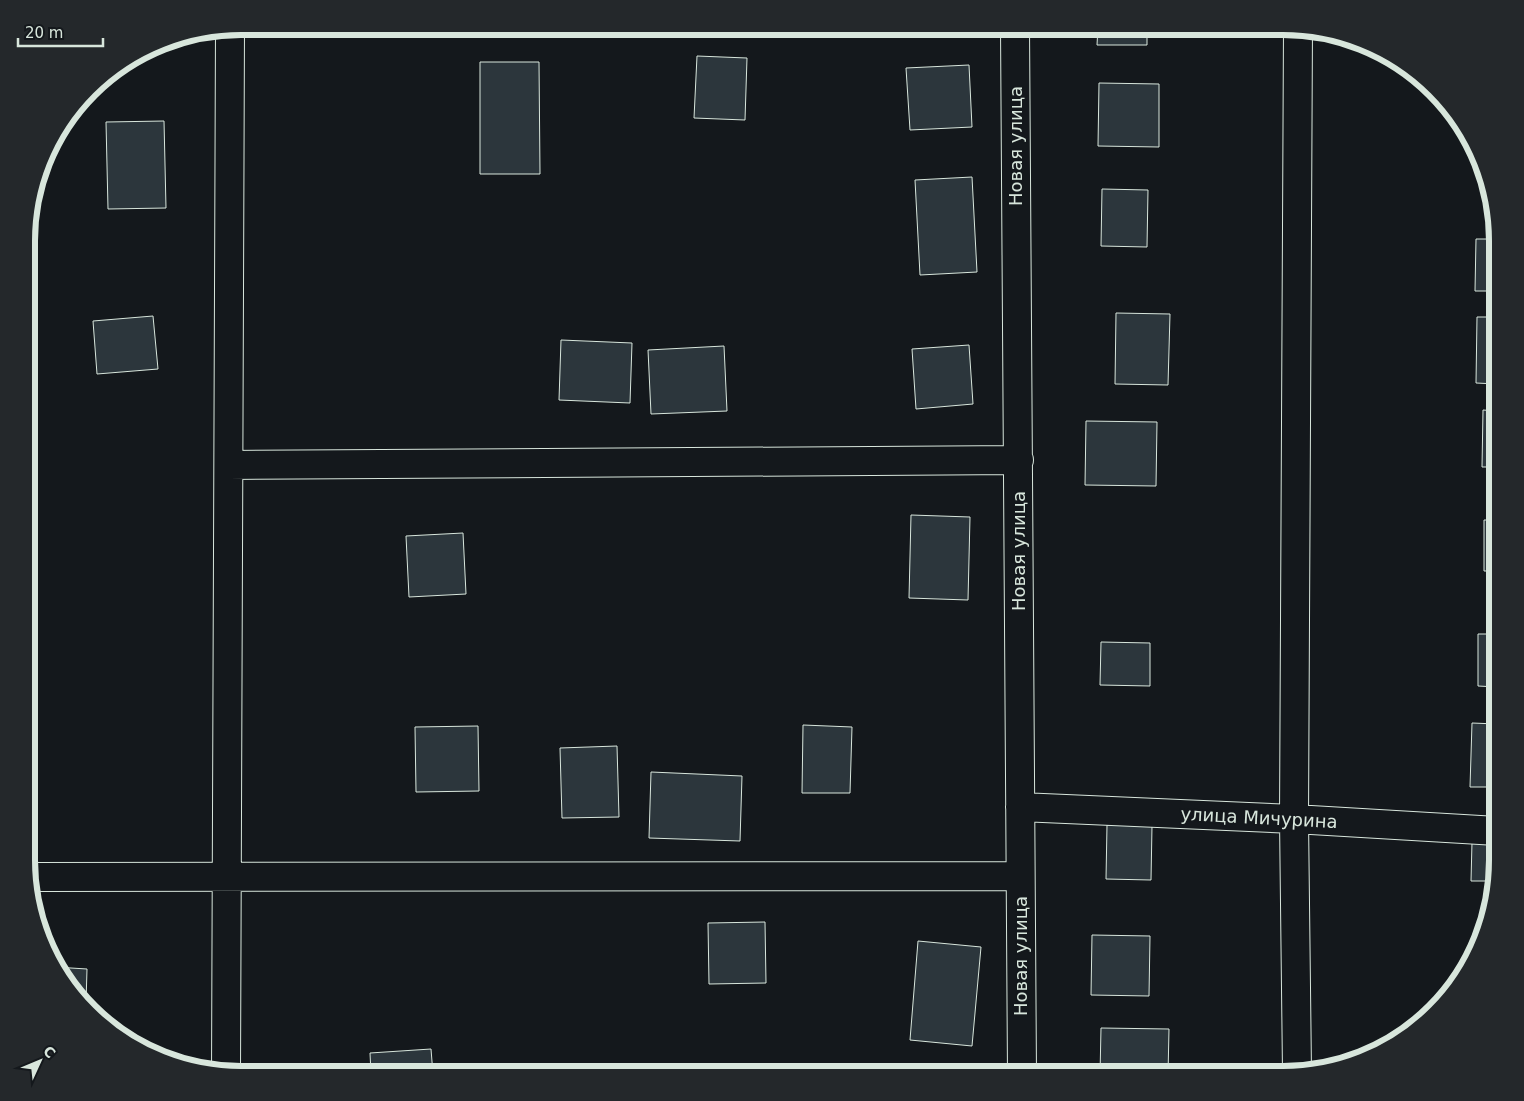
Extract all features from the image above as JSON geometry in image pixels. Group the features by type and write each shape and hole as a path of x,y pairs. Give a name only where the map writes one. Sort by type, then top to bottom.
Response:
{"street":[{"path":"226,1066 230,35"},
{"name":"Новая улица","path":"1015,35 1022,1066"},
{"path":"1297,1066 1294,819 1298,35"},
{"path":"229,465 1018,460"},
{"name":"улица Мичурина","path":"1020,807 1294,819 1489,831"},
{"path":"36,877 1020,876"}],"building":[{"path":"1098,35 1147,35 1147,45 1097,45"},
{"path":"697,56 747,58 745,120 694,118"},
{"path":"480,62 539,62 540,174 480,174"},
{"path":"969,65 972,127 910,130 906,68"},
{"path":"1099,83 1159,84 1159,147 1098,146"},
{"path":"164,121 166,208 108,209 106,122"},
{"path":"972,177 977,272 920,275 915,180"},
{"path":"1102,189 1148,190 1147,247 1101,246"},
{"path":"1476,239 1489,239 1489,291 1475,291"},
{"path":"1116,313 1170,314 1168,385 1115,384"},
{"path":"153,316 158,369 97,374 93,321"},
{"path":"1477,317 1489,317 1489,384 1476,383"},
{"path":"561,340 632,343 630,403 559,400"},
{"path":"969,345 973,404 916,409 912,349"},
{"path":"724,346 727,411 651,414 648,350"},
{"path":"1483,410 1489,410 1489,467 1482,467"},
{"path":"1086,421 1157,422 1156,486 1085,485"},
{"path":"911,515 970,517 968,600 909,598"},
{"path":"1484,520 1489,520 1489,571 1484,571"},
{"path":"463,533 466,594 409,597 406,536"},
{"path":"1478,634 1489,634 1489,687 1478,686"},
{"path":"1101,642 1150,643 1150,686 1100,685"},
{"path":"1472,723 1489,724 1489,787 1470,787"},
{"path":"803,725 852,727 850,793 802,793"},
{"path":"478,726 479,791 416,792 415,727"},
{"path":"617,746 619,817 562,818 560,748"},
{"path":"651,772 742,776 740,841 649,838"},
{"path":"1107,825 1152,826 1151,880 1106,879"},
{"path":"1472,842 1489,842 1488,881 1471,881"},
{"path":"765,922 766,983 709,984 708,923"},
{"path":"1092,935 1150,936 1149,996 1091,995"},
{"path":"918,941 981,947 972,1046 910,1040"},
{"path":"66,968 87,969 86,996"},
{"path":"1101,1028 1169,1029 1168,1066 1100,1066"},
{"path":"431,1049 432,1066 371,1066 370,1053"}]}
